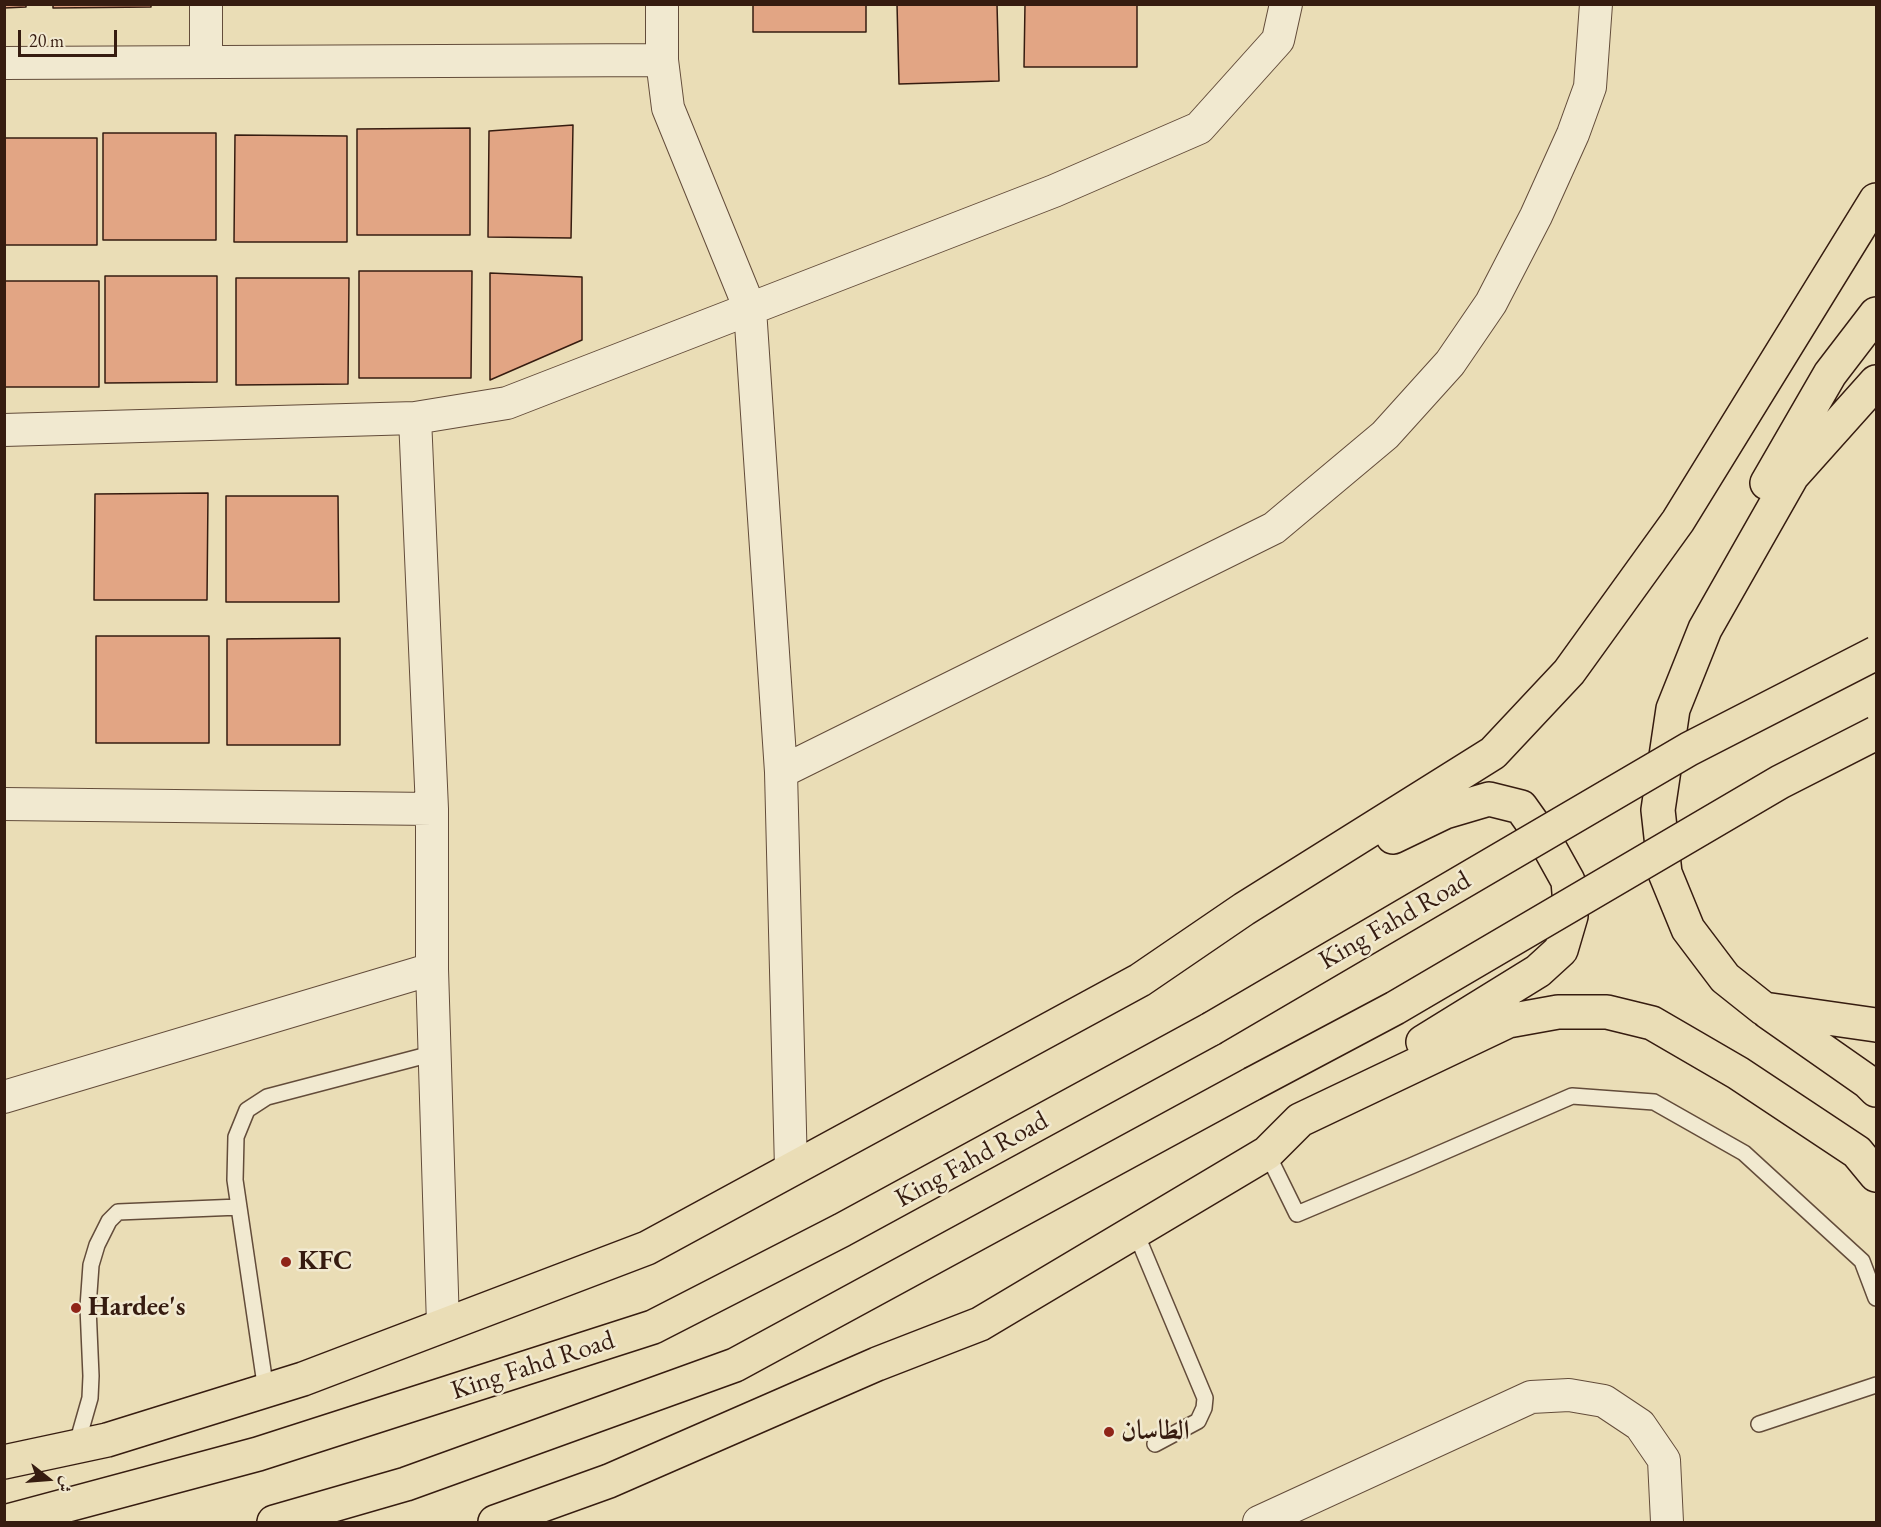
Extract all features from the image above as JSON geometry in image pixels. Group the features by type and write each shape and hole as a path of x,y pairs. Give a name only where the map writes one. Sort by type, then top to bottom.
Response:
{"main road":[{"path":"4,1462 107,1440 303,1379 647,1248 1140,980 1244,909 1493,753 1569,672 1678,521 1876,200"},
{"path":"1876,314 1830,374 1754,505 1672,709 1658,810 1665,873 1688,929 1725,978 1876,1090"},
{"path":"1705,629 1792,476 1876,382"},
{"name":"King Fahd Road","path":"4,1522 258,1455 653,1327 842,1230 1211,1029 1689,749 1876,653"},
{"path":"274,1522 406,1484 735,1365 1395,1008 1780,782 1876,733"},
{"path":"495,1522 609,1480 877,1364 980,1324 1267,1153 1300,1120 1538,971 1561,950 1571,916 1569,880 1548,845 1521,807 1489,799 1444,812 1244,909"},
{"path":"1764,1009 1876,1025"},
{"path":"1300,1120 1508,1021 1558,1012 1607,1012 1652,1023 1738,1073 1857,1152 1876,1175"}],"street":[{"path":"206,4 206,62"},
{"path":"663,4 662,60 668,108 750,309 781,772 791,1169"},
{"path":"4,430 415,418 507,403 1054,191 1199,128 1278,40 1286,4"},
{"path":"781,772 1274,528 1385,435 1450,363 1491,303 1536,216 1573,134 1590,87 1596,4"},
{"path":"4,63 662,60"},
{"path":"415,418 432,809 432,969 443,1325"},
{"path":"4,804 432,809"},
{"path":"4,1097 432,969"},
{"path":"1259,1522 1531,1396 1569,1395 1604,1401 1640,1425 1664,1460 1667,1522"}],"lane":[{"path":"266,1390 235,1180 236,1137 247,1110 267,1097 435,1053"},
{"path":"1267,1153 1297,1214 1572,1096 1654,1102 1744,1153 1862,1261 1876,1298"},
{"path":"76,1447 90,1398 88,1307 91,1265 97,1245 109,1221 118,1212 238,1207"},
{"path":"1135,1231 1205,1398 1204,1408 1198,1421 1155,1444"},
{"path":"1759,1425 1876,1385"}],"building":[{"path":"4,4 26,4 26,7 4,8"},
{"path":"53,4 151,4 151,7 53,8"},
{"path":"753,4 866,4 866,32 753,32"},
{"path":"897,4 997,4 999,81 899,84"},
{"path":"1025,4 1137,4 1137,67 1024,67"},
{"path":"573,125 571,238 488,237 489,131"},
{"path":"470,128 470,235 357,235 357,129"},
{"path":"103,133 216,133 216,240 103,240"},
{"path":"235,135 347,136 347,242 234,242"},
{"path":"4,138 97,138 97,245 4,245"},
{"path":"359,271 472,271 471,378 359,378"},
{"path":"490,273 582,277 582,340 490,380"},
{"path":"105,276 217,276 217,382 105,383"},
{"path":"236,278 349,278 348,384 236,385"},
{"path":"4,281 99,281 99,387 4,387"},
{"path":"208,493 207,600 94,600 95,494"},
{"path":"226,496 338,496 339,602 226,602"},
{"path":"96,636 209,636 209,743 96,743"},
{"path":"340,638 340,745 227,745 227,639"}],"place":[{"name":"KFC","path":"286,1262"},
{"name":"Hardee's","path":"76,1308"},
{"name":"الطاسان","path":"1109,1432"}]}
